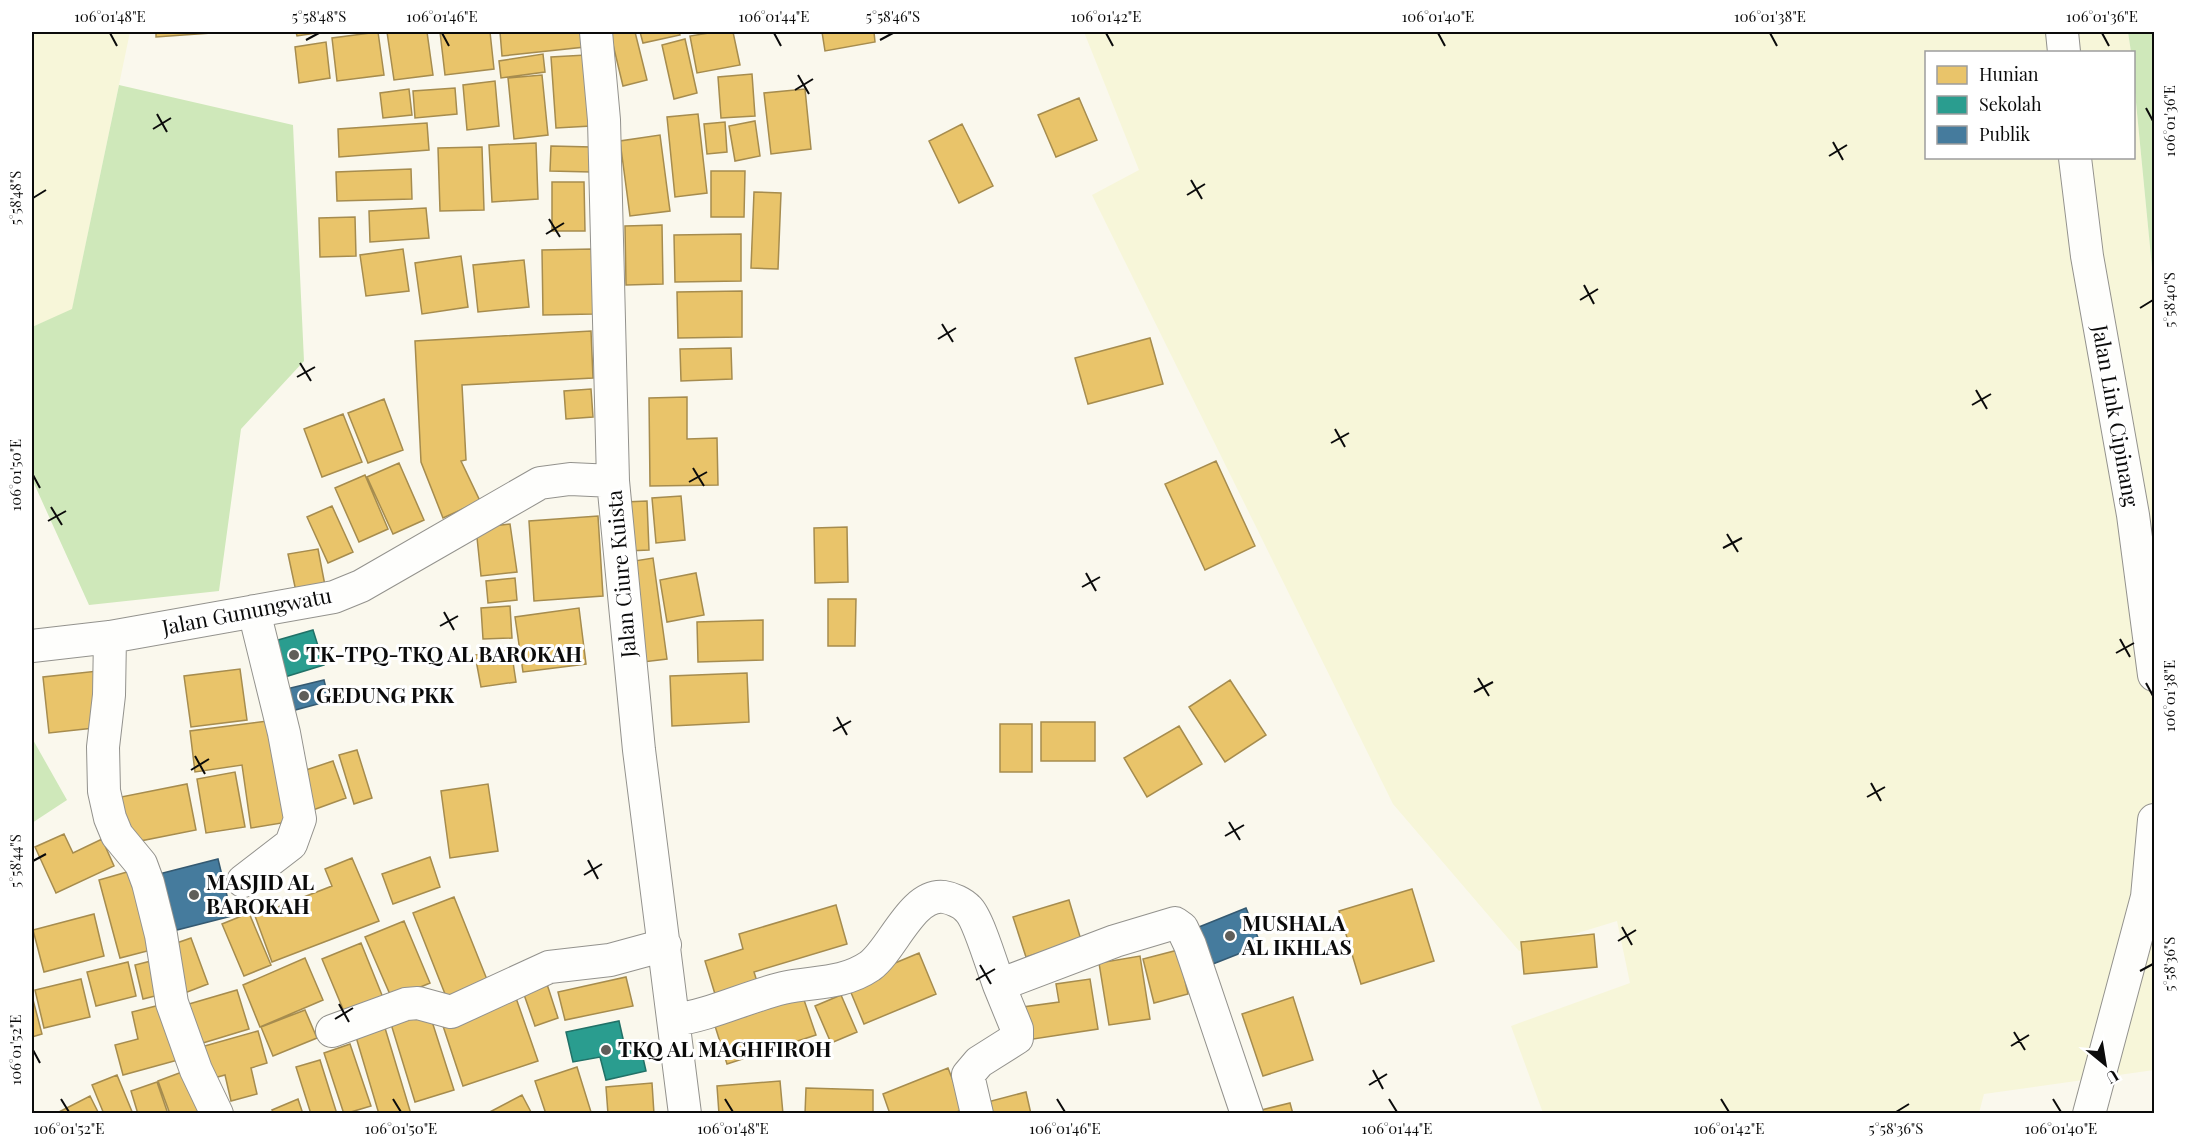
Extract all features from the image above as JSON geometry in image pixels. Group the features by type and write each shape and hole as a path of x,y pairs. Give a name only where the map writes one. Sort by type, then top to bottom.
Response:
{"street":[{"name":"Jalan Ciure Kuista","path":"596,32 604,120 613,481 639,750 685,1113"},
{"path":"2062,32 2064,51"},
{"name":"Jalan Link Cipinang","path":"2075,159 2087,256 2133,515 2154,675"},
{"name":"Jalan Gunungwatu","path":"32,646 110,637 334,597 361,586 540,483 570,479 613,481"},
{"path":"243,881 291,844 300,819 289,755 254,611"},
{"path":"110,637 109,695 103,747 104,791 110,818 117,835 141,864 148,883 161,934 172,1003 196,1070 217,1113"},
{"path":"2089,1113 2147,897 2154,820"},
{"path":"674,1020 699,1016 786,988 841,980 872,964 891,944 910,913 924,903 942,897 964,905 971,911 1017,1029 1017,1038 979,1062 968,1074 977,1113"},
{"path":"999,985 1115,941 1175,923 1182,928 1190,945 1247,1113"},
{"path":"332,1031 406,1004 418,1003 451,1012 549,967 610,960 665,945"}],"green space":[{"path":"32,32 130,32 72,310 32,327"},
{"path":"1084,32 2128,32 2131,51 1925,51 1925,159 2135,159 2135,92 2154,288 2154,1070 1984,1094 1979,1113 1543,1113 1511,1026 1630,983 1617,921 1519,951 1393,804 1092,195 1139,170"},
{"path":"2128,32 2154,32 2154,288 2135,92 2135,51 2131,51"},
{"path":"119,85 293,125 304,361 241,429 219,591 89,605 32,479 32,327 72,309"},
{"path":"32,738 67,800 32,823"}],"building: Hunian":[{"path":"156,32 211,32 211,33 156,37"},
{"path":"296,32 323,32 297,36"},
{"path":"378,32 384,75 337,81 332,38"},
{"path":"387,32 427,32 433,75 394,80"},
{"path":"440,32 490,32 494,69 445,75"},
{"path":"500,32 584,32 585,47 502,56"},
{"path":"610,32 635,32 647,80 623,86"},
{"path":"640,32 679,32 680,35 643,43"},
{"path":"733,32 740,65 697,73 690,36"},
{"path":"822,32 874,32 875,42 825,51"},
{"path":"685,39 697,93 674,99 662,45"},
{"path":"326,42 330,78 299,83 295,47"},
{"path":"543,54 545,72 501,78 499,61"},
{"path":"586,55 591,126 556,128 551,57"},
{"path":"752,74 755,116 721,118 718,77"},
{"path":"542,75 548,135 514,139 508,78"},
{"path":"495,81 499,126 467,130 463,85"},
{"path":"455,88 457,114 415,118 413,91"},
{"path":"409,89 412,115 383,118 380,93"},
{"path":"805,89 811,149 771,154 764,93"},
{"path":"1079,98 1097,140 1056,157 1038,115"},
{"path":"698,114 707,193 675,197 667,117"},
{"path":"755,121 760,156 735,161 729,126"},
{"path":"725,122 727,152 707,154 704,124"},
{"path":"427,123 429,150 339,157 338,129"},
{"path":"962,124 993,186 959,203 929,141"},
{"path":"660,135 670,211 630,216 620,141"},
{"path":"536,143 538,199 492,202 489,145"},
{"path":"551,146 592,147 591,172 550,171"},
{"path":"482,147 484,210 440,211 438,148"},
{"path":"411,169 412,199 337,201 336,172"},
{"path":"711,171 745,171 744,217 711,217"},
{"path":"552,182 584,182 585,231 552,231"},
{"path":"754,192 781,193 778,269 751,268"},
{"path":"426,208 429,238 370,242 369,211"},
{"path":"355,217 356,256 320,257 319,218"},
{"path":"662,225 663,284 626,285 625,226"},
{"path":"741,234 741,281 675,282 674,235"},
{"path":"403,249 409,291 366,296 360,255"},
{"path":"593,249 593,314 543,315 542,250"},
{"path":"461,256 468,307 422,314 415,263"},
{"path":"524,260 529,307 478,312 473,265"},
{"path":"742,291 742,337 678,338 677,292"},
{"path":"591,331 593,378 462,385 466,460 461,461 480,501 443,518 421,462 415,341"},
{"path":"1150,338 1163,384 1088,404 1075,358"},
{"path":"731,348 732,379 681,381 680,349"},
{"path":"591,389 593,417 566,419 564,391"},
{"path":"687,397 687,439 717,438 718,485 650,486 649,398"},
{"path":"384,399 403,450 368,463 348,413"},
{"path":"343,414 362,462 322,477 304,429"},
{"path":"1216,461 1255,546 1205,570 1165,484"},
{"path":"399,463 424,520 393,534 367,477"},
{"path":"365,475 388,529 359,542 335,488"},
{"path":"681,496 685,540 656,543 652,498"},
{"path":"647,501 649,550 627,551 624,502"},
{"path":"332,506 353,552 328,563 307,517"},
{"path":"598,516 603,596 534,601 529,521"},
{"path":"510,524 517,572 481,576 476,528"},
{"path":"847,527 848,582 815,583 814,528"},
{"path":"318,549 327,596 298,601 288,554"},
{"path":"653,558 667,659 643,662 628,562"},
{"path":"696,573 704,615 667,622 660,580"},
{"path":"515,578 517,600 488,603 486,581"},
{"path":"828,599 856,599 855,646 828,646"},
{"path":"510,606 512,638 483,639 481,608"},
{"path":"579,608 586,664 523,672 515,617"},
{"path":"763,620 763,660 698,662 697,622"},
{"path":"511,649 516,682 481,687 475,655"},
{"path":"240,669 247,720 191,727 184,676"},
{"path":"98,671 103,727 49,733 43,677"},
{"path":"747,673 749,722 672,726 670,676"},
{"path":"1230,680 1266,735 1225,762 1189,707"},
{"path":"275,720 288,822 251,828 242,765 195,772 190,731"},
{"path":"1041,722 1095,722 1095,761 1041,761"},
{"path":"1000,724 1032,724 1032,772 1000,772"},
{"path":"1179,726 1202,764 1147,797 1124,758"},
{"path":"357,750 372,798 354,804 339,755"},
{"path":"333,761 346,798 313,810 300,772"},
{"path":"235,772 245,827 206,833 197,779"},
{"path":"187,784 196,830 130,843 121,797"},
{"path":"488,784 498,851 450,858 441,791"},
{"path":"64,834 73,853 102,839 114,866 56,893 35,847"},
{"path":"430,857 440,887 393,904 382,874"},
{"path":"352,858 379,921 272,962 255,916 332,886 325,869"},
{"path":"134,870 155,949 120,958 99,880"},
{"path":"1412,889 1434,961 1361,984 1339,911"},
{"path":"454,897 490,987 449,1004 413,913"},
{"path":"1069,900 1081,940 1026,957 1013,917"},
{"path":"836,905 847,944 754,972 760,991 718,1004 705,961 743,949 739,934"},
{"path":"249,913 271,965 244,976 222,924"},
{"path":"94,914 104,956 44,972 33,930"},
{"path":"404,921 430,983 392,999 365,937"},
{"path":"1594,934 1597,967 1524,974 1521,942"},
{"path":"191,938 208,984 182,994 165,947"},
{"path":"361,943 386,1005 348,1021 322,959"},
{"path":"1178,950 1188,994 1154,1003 1143,959"},
{"path":"919,953 936,994 864,1024 847,983"},
{"path":"1140,956 1150,1019 1109,1025 1099,963"},
{"path":"305,958 323,1000 260,1027 243,985"},
{"path":"151,961 159,995 143,999 135,965"},
{"path":"128,962 136,996 96,1006 87,972"},
{"path":"626,977 633,1006 565,1020 558,992"},
{"path":"545,978 558,1018 535,1026 521,986"},
{"path":"81,979 90,1017 44,1028 35,990"},
{"path":"1090,979 1098,1029 1027,1040 1023,1007 1059,1002 1056,984"},
{"path":"237,990 249,1029 193,1046 182,1006"},
{"path":"841,995 857,1032 831,1043 815,1006"},
{"path":"32,996 42,1034 32,1037"},
{"path":"803,997 816,1035 727,1064 715,1026"},
{"path":"1293,997 1313,1060 1263,1076 1242,1014"},
{"path":"516,998 538,1061 463,1086 442,1023"},
{"path":"164,1004 178,1060 123,1075 115,1045 138,1039 132,1012"},
{"path":"305,1010 317,1038 273,1056 261,1027"},
{"path":"429,1012 454,1090 415,1102 391,1024"},
{"path":"385,1028 411,1114 379,1114 356,1037"},
{"path":"258,1031 267,1063 251,1068 257,1094 231,1101 225,1075 203,1081 194,1049"},
{"path":"350,1044 371,1106 344,1114 324,1053"},
{"path":"320,1060 337,1114 311,1114 296,1067"},
{"path":"577,1067 591,1112 546,1114 535,1081"},
{"path":"948,1068 964,1109 952,1114 890,1114 883,1094"},
{"path":"190,1069 207,1114 170,1114 158,1081"},
{"path":"117,1075 133,1114 104,1114 92,1085"},
{"path":"780,1081 783,1114 719,1114 717,1086"},
{"path":"157,1082 168,1114 138,1114 131,1091"},
{"path":"652,1083 654,1114 608,1114 606,1087"},
{"path":"806,1088 873,1090 873,1114 805,1114"},
{"path":"1026,1092 1031,1114 983,1114 980,1104"},
{"path":"522,1095 532,1114 486,1114"},
{"path":"90,1096 99,1114 55,1114"},
{"path":"298,1099 303,1114 274,1114 272,1110"},
{"path":"1290,1103 1293,1114 1253,1114 1253,1112"}],"building: Sekolah":[{"name":"TK-TPQ-TKQ AL BAROKAH","path":"313,630 324,665 275,680 264,644"},
{"name":"TKQ AL MAGHFIROH","path":"619,1021 624,1043 639,1040 646,1071 606,1080 600,1057 573,1062 566,1032"}],"building: Publik":[{"name":"GEDUNG PKK","path":"324,680 329,701 284,713 278,691"},
{"name":"MASJID AL BAROKAH","path":"218,859 232,916 169,932 155,875"},
{"name":"MUSHALA AL IKHLAS","path":"1246,908 1261,945 1213,964 1199,927"}],"place":[{"name":"TK-TPQ-TKQ AL BAROKAH","path":"294,655"},
{"name":"GEDUNG PKK","path":"304,696"},
{"name":"MASJID AL BAROKAH","path":"194,895"},
{"name":"MUSHALA AL IKHLAS","path":"1230,936"},
{"name":"TKQ AL MAGHFIROH","path":"606,1050"}]}
